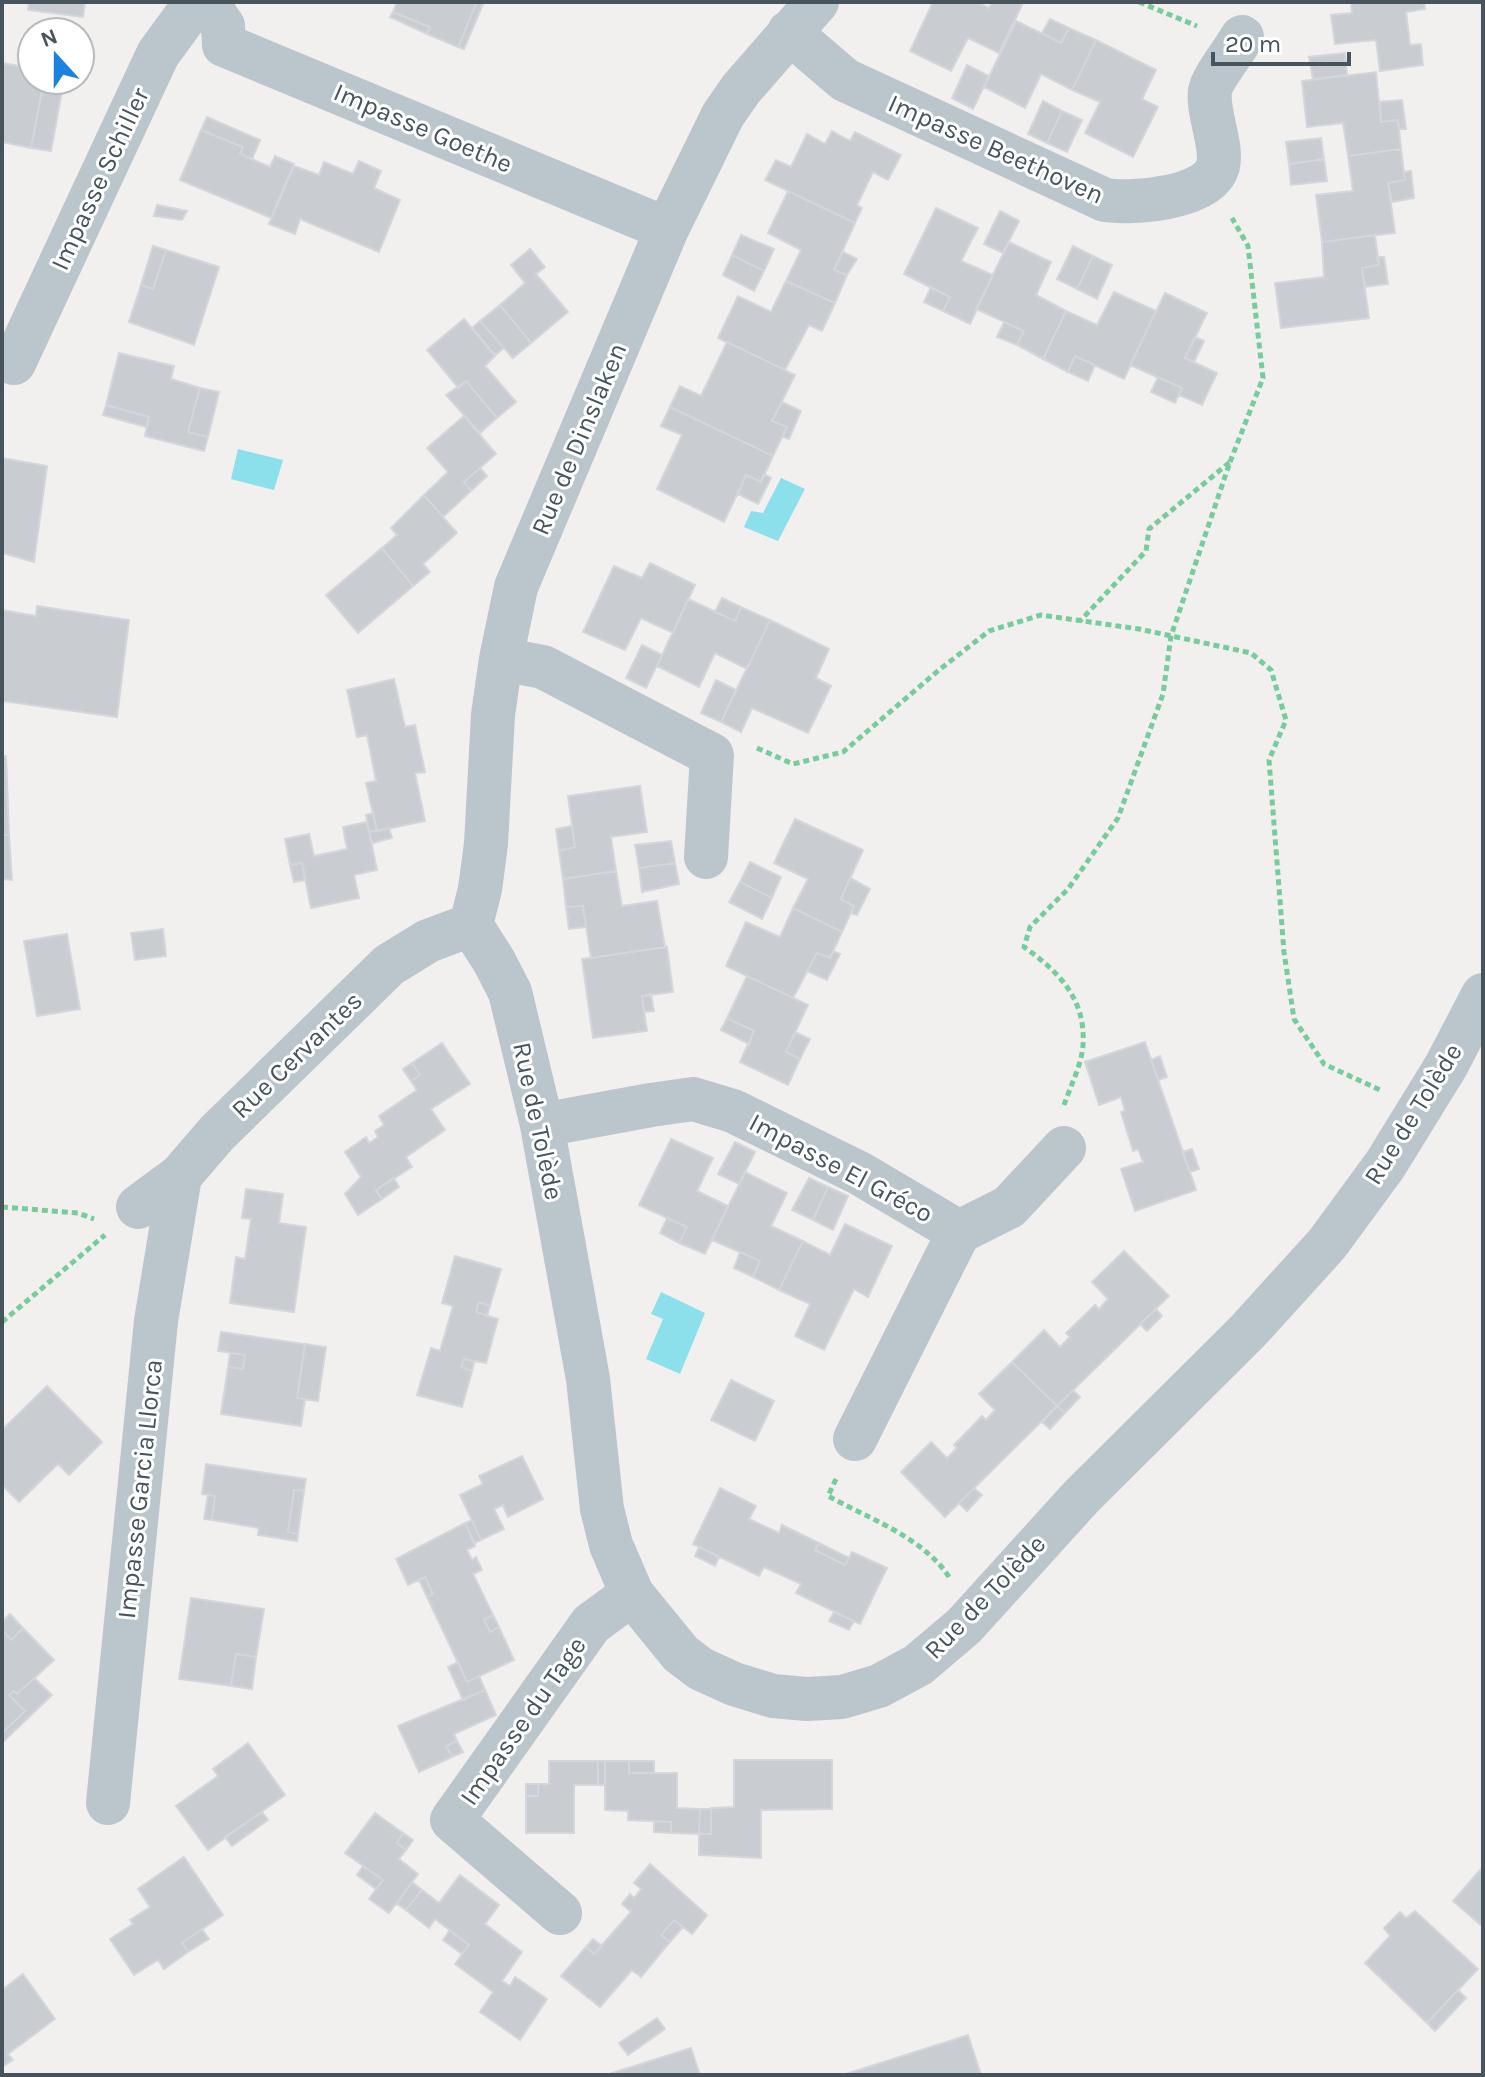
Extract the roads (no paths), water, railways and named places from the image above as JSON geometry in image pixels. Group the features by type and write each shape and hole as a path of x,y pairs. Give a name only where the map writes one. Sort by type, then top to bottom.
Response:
{"street":[{"name":"Impasse Schiller","path":"14,363 158,54 196,2"},
{"name":"Impasse Goethe","path":"206,2 223,26 224,45 667,229"},
{"name":"Rue de Dinslaken","path":"471,925 486,844 489,746 501,659 516,587 667,229 723,115 741,89 803,17"},
{"name":"Impasse Beethoven","path":"803,17 845,80 1105,200 1124,203 1188,193 1210,180 1218,165 1210,90 1242,37"},
{"path":"501,659 543,667 712,755 706,857"},
{"name":"Rue de Tolède","path":"471,925 510,992 542,1125 588,1379 602,1509 611,1545 632,1594 681,1654 701,1669 734,1684 773,1696 807,1699 842,1697 879,1686 918,1665 964,1626 1081,1497 1248,1331 1327,1244 1385,1165 1420,1110 1483,995"},
{"name":"Rue Cervantes","path":"138,1207 180,1176 217,1133 389,965 428,941 471,925"},
{"name":"Impasse El Gréco","path":"542,1125 693,1099 733,1111 859,1173 959,1232 855,1439"},
{"path":"959,1232 1009,1207 1064,1148"},
{"name":"Impasse Garcia Llorca","path":"108,1803 156,1321 180,1176"},
{"name":"Impasse du Tage","path":"560,1913 452,1820 591,1624 632,1594"}],"water":[{"path":"238,449 283,460 274,490 231,479"},
{"path":"781,478 805,489 778,541 744,527 751,511 763,513"},
{"path":"661,1292 705,1313 680,1374 646,1359 663,1319 651,1314"}]}
